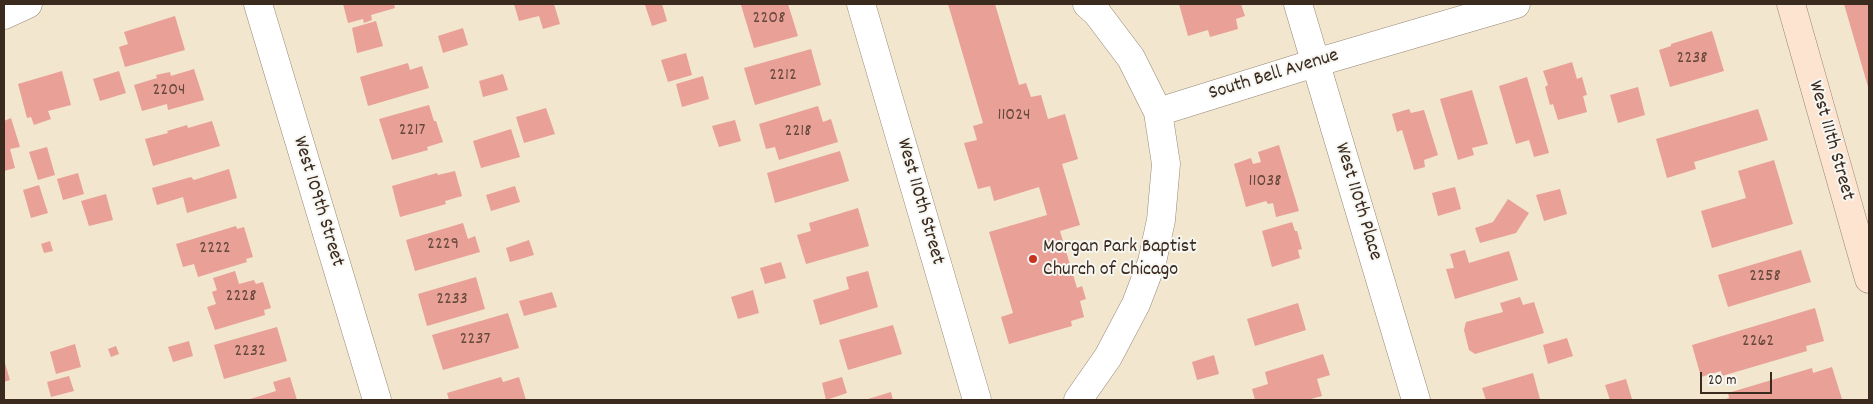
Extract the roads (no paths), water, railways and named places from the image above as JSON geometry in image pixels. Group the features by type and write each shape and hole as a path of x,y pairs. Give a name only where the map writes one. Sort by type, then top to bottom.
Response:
{"main road":[{"name":"West 111th Street","path":"1791,4 1869,279"}],"street":[{"path":"4,15 28,4"},
{"name":"West 109th Street","path":"258,4 377,400"},
{"name":"West 110th Street","path":"861,4 977,400"},
{"path":"1078,400 1108,358 1136,304 1152,262 1161,220 1166,164 1158,112 1131,58 1097,13 1087,4"},
{"name":"West 110th Place","path":"1298,4 1416,400"},
{"name":"South Bell Avenue","path":"1158,112 1315,63 1516,4"}],"place":[{"name":"Morgan Park Baptist Church of Chicago","path":"1033,259"}]}
